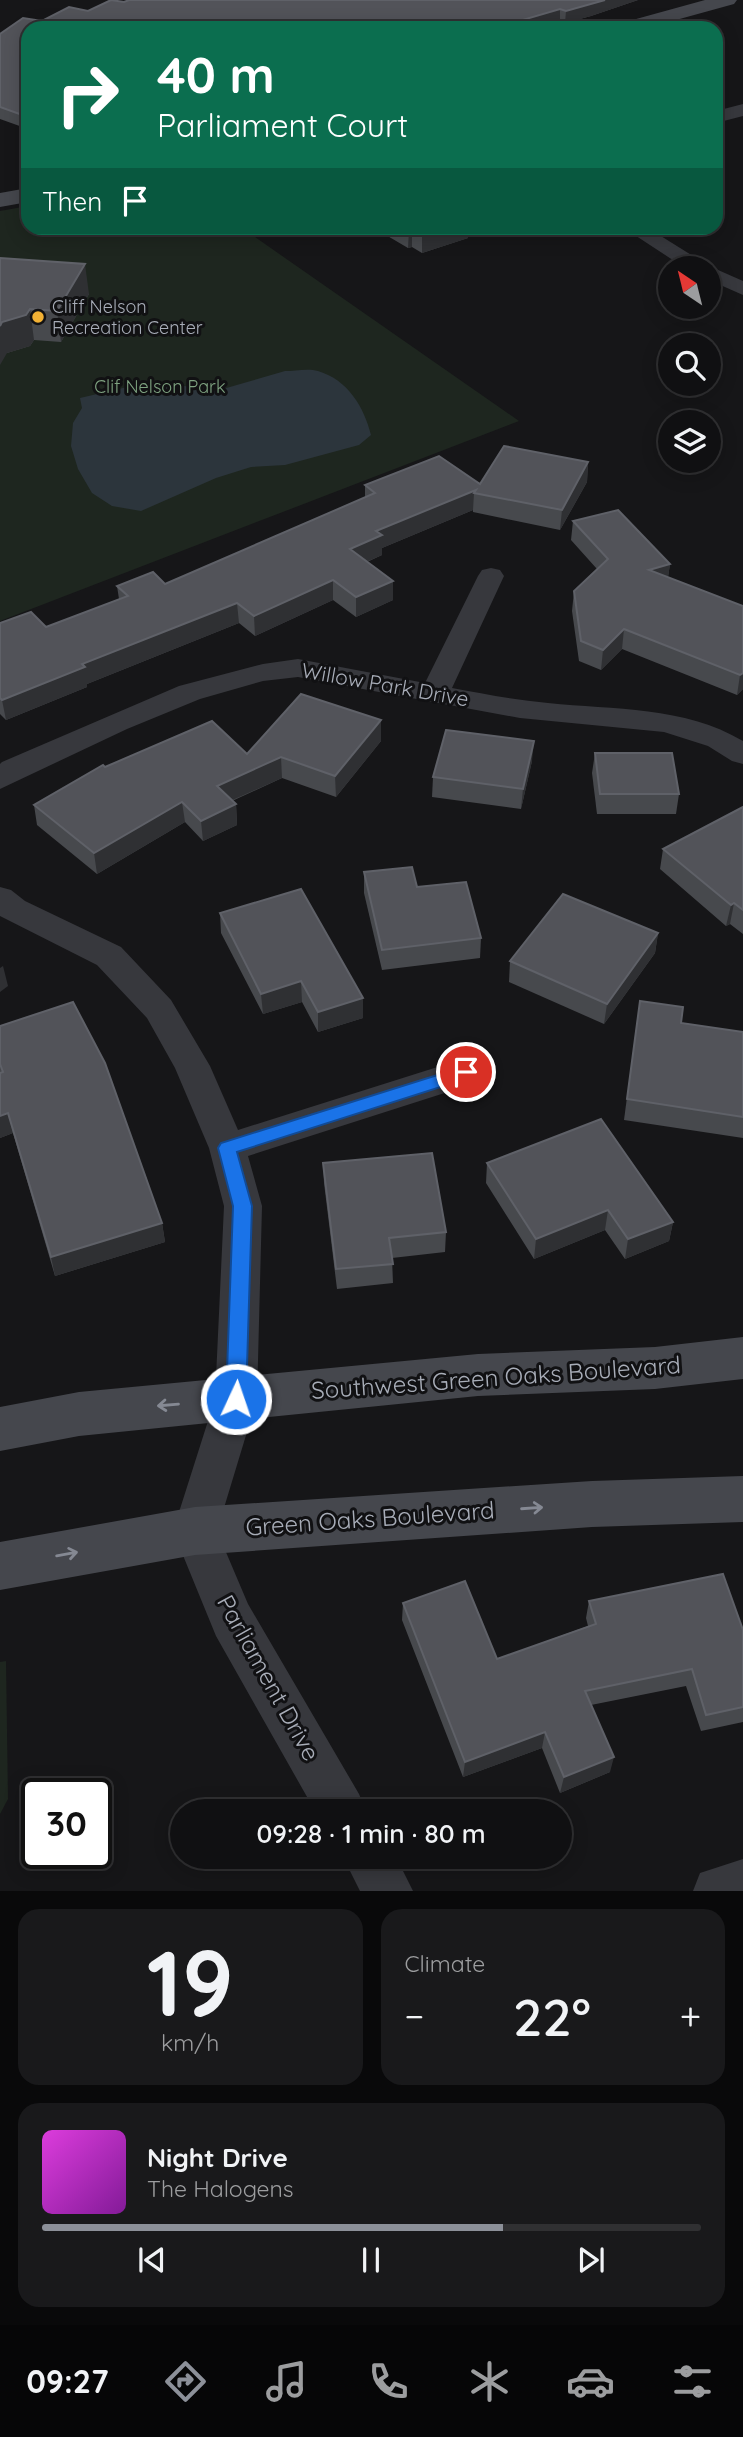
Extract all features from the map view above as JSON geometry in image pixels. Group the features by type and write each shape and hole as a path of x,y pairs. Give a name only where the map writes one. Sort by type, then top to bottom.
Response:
{"main road":[{"path":"663,21 729,9"},
{"path":"709,21 729,9"},
{"path":"0,179 21,176"},
{"path":"0,200 21,196"},
{"name":"Southwest Green Oaks Boulevard","path":"0,1429 79,1414 478,1375 655,1368 743,1358"},
{"name":"Green Oaks Boulevard","path":"0,1566 195,1531 592,1504 743,1499"}],"street":[{"path":"723,115 743,110"},
{"path":"646,235 680,256"},
{"path":"721,278 743,289"},
{"path":"435,693 491,576"},
{"name":"Willow Park Drive","path":"0,779 13,769 175,698 265,670 298,668 523,709 676,724 734,747 743,754"},
{"path":"0,898 13,909 109,956 159,1009 192,1066 227,1148 243,1206 236,1399 195,1531"},
{"path":"227,1148 466,1072"},
{"name":"Parliament Drive","path":"195,1531 232,1620 335,1799"},
{"path":"375,1869 388,1891"},
{"path":"718,1891 743,1884"}],"green space":[{"name":"Clif Nelson Park","path":"21,207 21,235 252,235 519,421 0,621 0,211"},
{"path":"6,1661 8,1799 0,1814 0,1662"}],"shaded area":[{"path":"314,370 338,381 359,405 371,435 359,445 285,465 251,467 216,478 141,511 112,506 92,493 78,469 71,446 73,423 82,408 80,398 153,381 216,391 285,371"}],"building":[{"path":"111,0 605,0 519,21 42,21 69,7 88,11"},
{"path":"23,18 42,21 21,21 21,114 0,107 0,34"},
{"path":"0,258 85,264 57,311 30,309 26,315 2,322 0,326"},
{"path":"504,446 588,462 562,510 474,493 476,490 376,531 382,535 350,549 393,581 356,597 333,580 254,616 237,603 82,664 85,667 2,700 0,698 0,623 31,612 46,627 128,596 117,586 153,572 165,584 375,493 365,485 439,456 480,484"},
{"path":"618,510 670,564 649,570 743,606 743,673 740,675 624,629 603,650 581,641 574,591 608,559 573,521"},
{"path":"301,694 381,720 335,776 281,757 217,786 236,804 201,821 182,802 94,853 34,805 103,765 105,767 212,721 247,754"},
{"path":"446,730 534,741 523,789 433,777"},
{"path":"595,753 672,753 679,794 600,794"},
{"path":"743,807 743,910 734,903 731,905 663,849"},
{"path":"412,867 417,887 466,882 481,938 382,950 364,872"},
{"path":"301,889 363,998 318,1012 301,981 261,994 220,913"},
{"path":"563,894 658,933 607,1004 510,961"},
{"path":"640,1001 683,1007 681,1023 743,1032 743,1117 627,1099"},
{"path":"73,1002 105,1063 162,1223 51,1257 8,1113 0,1116 0,1073 3,1072 0,1064 0,1026"},
{"path":"601,1119 673,1222 628,1239 608,1210 536,1239 487,1163"},
{"path":"432,1153 446,1232 389,1238 393,1264 336,1269 323,1163"},
{"path":"723,1574 743,1630 743,1707 706,1715 692,1669 585,1691 614,1757 564,1777 545,1732 465,1762 403,1603 465,1581 497,1659 596,1624 589,1601"}],"place":[{"name":"Cliff Nelson Recreation Center","path":"38,317"}],"route":[{"path":"236,1399 243,1206 227,1148 466,1072"}]}
